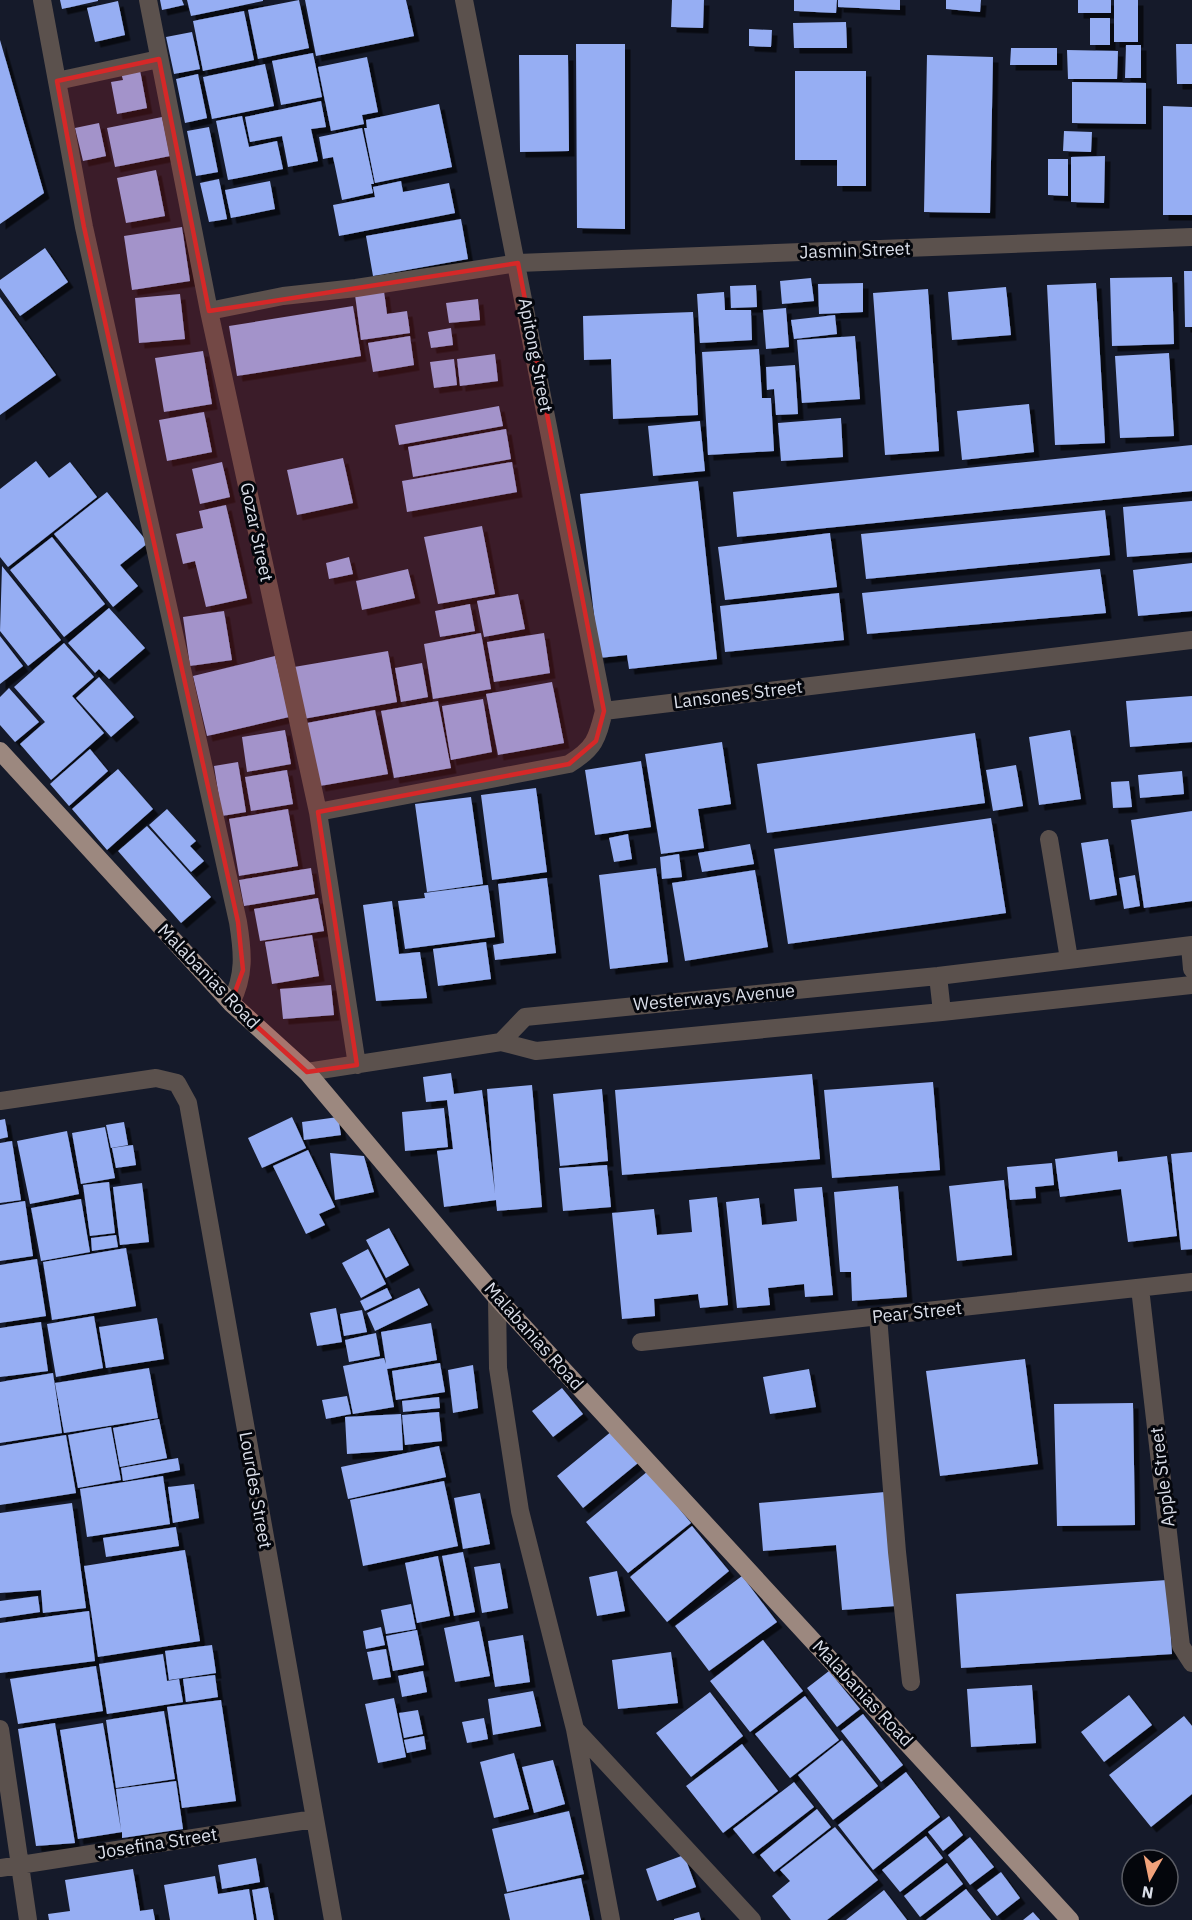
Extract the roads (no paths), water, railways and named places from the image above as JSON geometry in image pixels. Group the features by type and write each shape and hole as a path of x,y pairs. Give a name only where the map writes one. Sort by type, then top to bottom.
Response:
{"main road":[{"name":"Malabanias Road","path":"0,751 231,1003 307,1072 497,1298 1070,1920"}],"street":[{"path":"42,0 84,227 238,922 243,970 240,985 231,1003"},
{"name":"Gozar Street","path":"148,0 209,311 318,812 357,1065"},
{"name":"Apitong Street","path":"464,0 518,263 604,711"},
{"path":"57,81 159,59"},
{"name":"Jasmin Street","path":"209,311 283,296 356,288 518,263 1192,237"},
{"name":"Lansones Street","path":"604,711 1192,640"},
{"path":"318,812 570,764 585,754 596,741 604,711"},
{"path":"1048,839 1069,959"},
{"name":"Westerways Avenue","path":"501,1041 525,1017 938,975 1191,946 1192,969"},
{"path":"938,975 942,1012"},
{"name":"Westerways Avenue","path":"307,1072 501,1041 536,1051 942,1012 1192,985"},
{"name":"Lourdes Street","path":"0,1101 156,1078 177,1083 188,1103 333,1920"},
{"name":"Pear Street","path":"642,1342 1192,1282"},
{"name":"Apple Street","path":"1140,1288 1182,1646 1192,1663"},
{"path":"497,1298 498,1368 520,1511 575,1729 610,1920"},
{"path":"878,1316 895,1529 911,1682"},
{"path":"0,1729 28,1920"},
{"path":"575,1729 752,1920"},
{"name":"Josefina Street","path":"0,1868 314,1819"}]}
